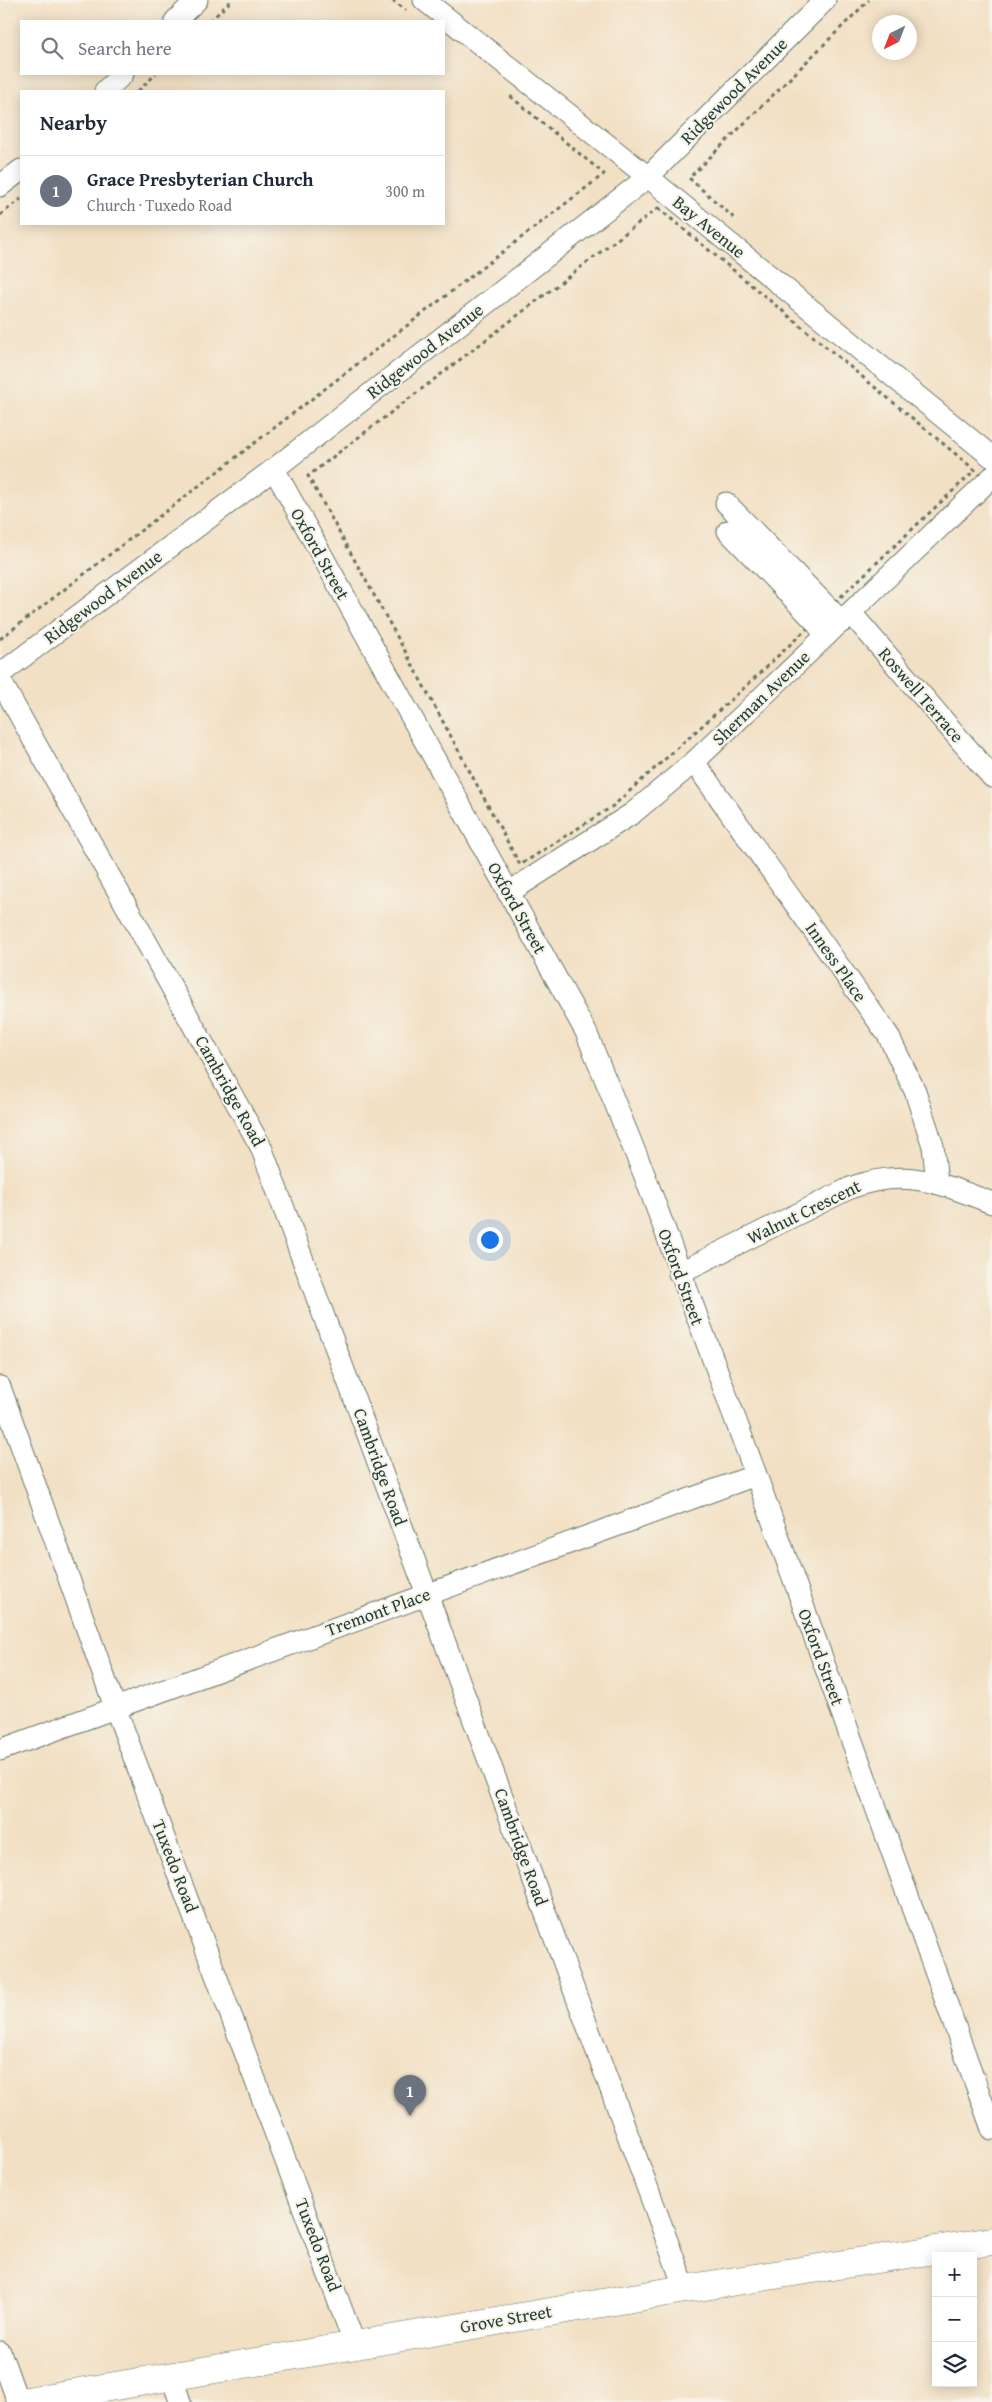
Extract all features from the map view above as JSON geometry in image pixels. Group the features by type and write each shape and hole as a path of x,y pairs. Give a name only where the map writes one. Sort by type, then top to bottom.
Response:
{"main road":[{"name":"Grove Street","path":"20,2402 176,2389 355,2344 685,2289 992,2241"}],"street":[{"path":"176,20 197,0"},
{"name":"Bay Avenue","path":"424,0 648,177 992,456"},
{"name":"Ridgewood Avenue","path":"0,674 274,469 648,177 825,0"},
{"path":"106,90 121,75"},
{"path":"0,186 20,171"},
{"name":"Oxford Street","path":"274,469 586,1032 644,1174 679,1273 756,1475 990,2120"},
{"name":"Sherman Avenue","path":"508,893 633,813 694,762 832,620 992,477"},
{"path":"726,503 832,620"},
{"path":"728,532 832,620"},
{"name":"Roswell Terrace","path":"832,620 992,777"},
{"name":"Cambridge Road","path":"0,680 261,1147 685,2289"},
{"name":"Inness Place","path":"694,762 888,1035 915,1091 933,1146 937,1182"},
{"name":"Walnut Crescent","path":"679,1273 850,1188 873,1180 897,1177 937,1182 992,1203"},
{"name":"Tuxedo Road","path":"0,1386 115,1707 355,2344"},
{"name":"Tremont Place","path":"0,1750 756,1475"},
{"path":"0,2352 20,2402"}],"path":[{"path":"211,20 232,0"},
{"path":"740,224 688,178 869,0"},
{"path":"139,90 155,75"},
{"path":"0,639 604,174 505,92"},
{"path":"0,215 20,200"},
{"path":"658,208 975,470 832,620 613,806 520,865 405,650 308,476 658,208"}],"place":[{"name":"Grace Presbyterian Church","path":"410,2116"}]}
